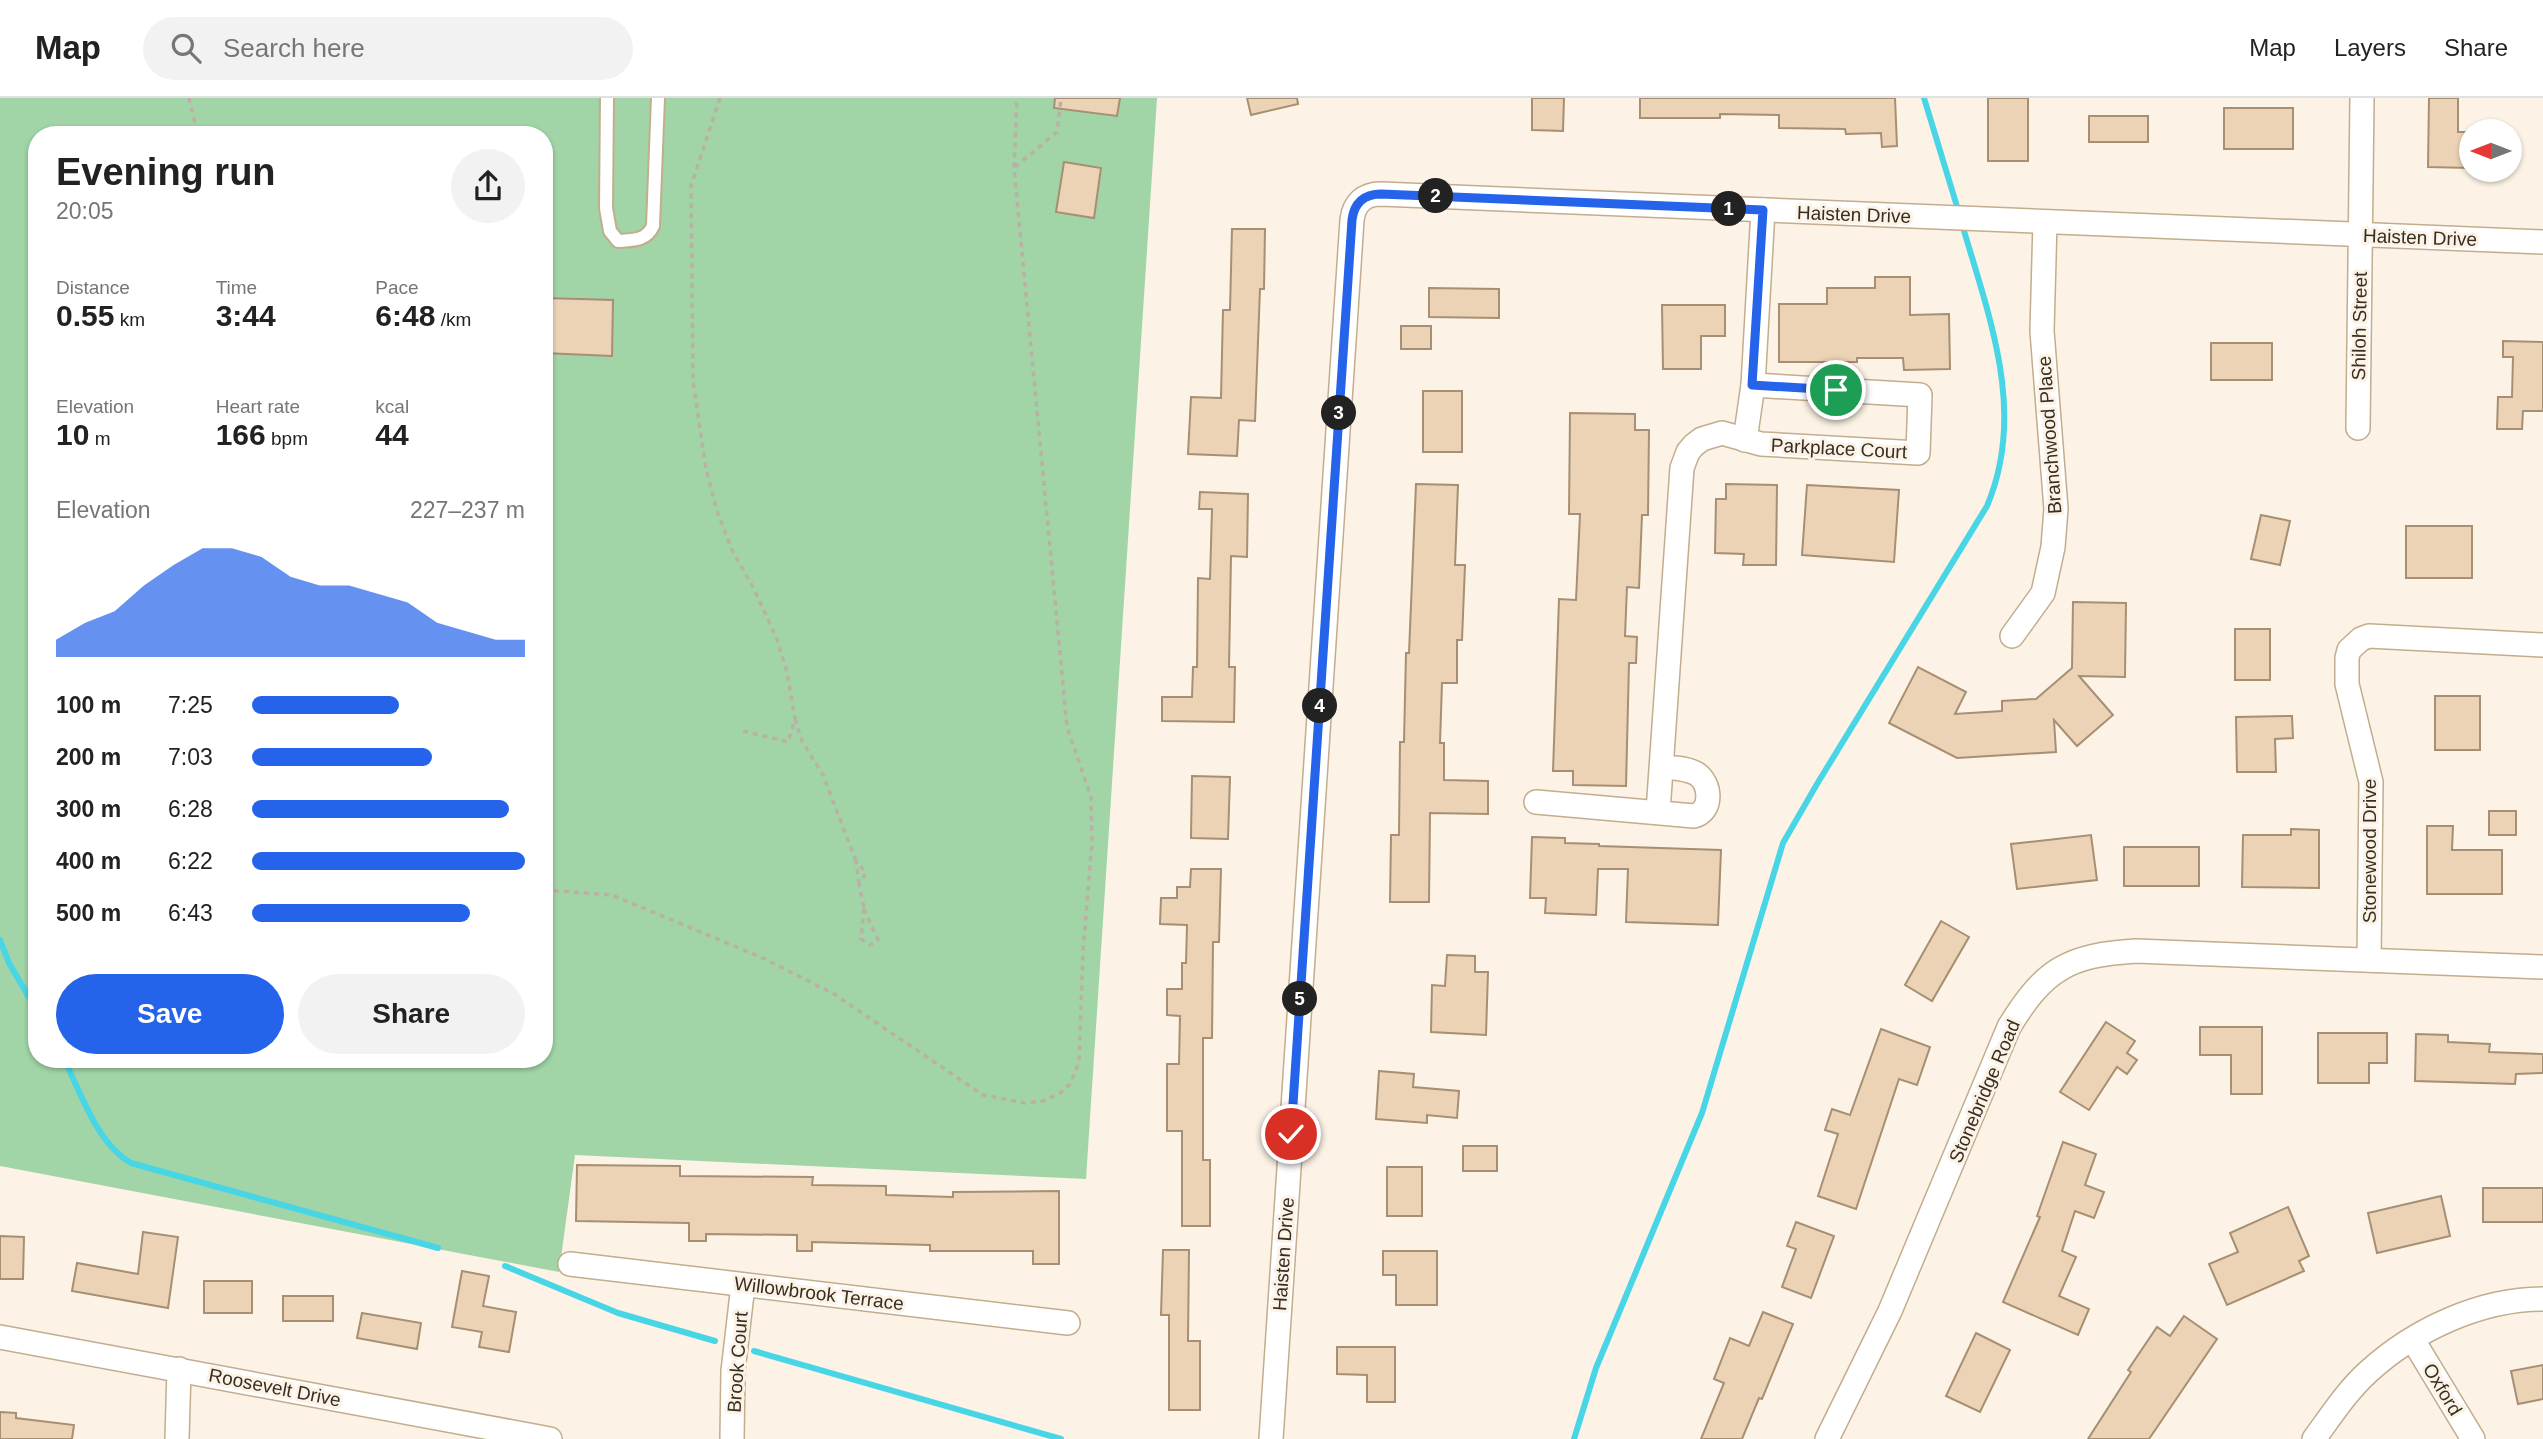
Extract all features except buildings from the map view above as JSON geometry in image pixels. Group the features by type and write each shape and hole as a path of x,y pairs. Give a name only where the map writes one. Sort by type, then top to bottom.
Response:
{"street":[{"name":"Shiloh Street","path":"2358,428 2362,98"},
{"name":"Haisten Drive","path":"1271,1439 1353,212 1361,199 1374,194 2543,242"},
{"name":"Parkplace Court","path":"1745,440 1752,385 1763,210"},
{"name":"Branchwood Place","path":"2012,636 2043,593 2053,547 2056,509 2042,331 2045,222"},
{"name":"Parkplace Court","path":"1658,813 1682,468 1688,452 1702,439 1722,433 1761,444 1918,453 1920,395 1752,385"},
{"name":"Stonewood Drive","path":"2369,960 2371,782 2347,684 2349,650 2361,639 2369,636 2543,645"},
{"path":"1536,802 1694,816 1700,814 1708,800 1707,791 1699,776 1685,769 1663,767"},
{"name":"Stonebridge Road","path":"1827,1439 1890,1311 2009,1027 2035,989 2051,974 2069,963 2089,956 2136,951 2543,967"},
{"name":"Willowbrook Terrace","path":"570,1264 1068,1323"},
{"name":"Brook Court","path":"732,1439 733,1371 743,1284"},
{"path":"2314,1439 2368,1371 2438,1323 2471,1311 2543,1299"},
{"name":"Roosevelt Drive","path":"0,1336 545,1439"},
{"name":"Oxford","path":"2413,1340 2473,1439"},
{"path":"177,1439 179,1369"}],"lane":[{"path":"607,98 606,208 610,231 618,240 640,240 650,233 653,226 658,98"}],"path":[{"path":"189,98 196,126"},
{"path":"720,98 691,186 692,351 696,404 706,469 732,550 776,637 802,741 823,775 856,861 864,909 878,940 870,945 861,939 864,909"},
{"path":"553,891 612,895 763,958 834,994 983,1095 1025,1103 1044,1101 1059,1094 1070,1084 1079,1062 1083,952 1092,842 1091,797 1067,727 1014,168 1017,98"},
{"path":"1014,168 1058,132 1061,98"},
{"path":"743,731 788,742 795,719"},
{"path":"856,861 866,873 859,884"}],"green space":[{"path":"0,98 1157,98 1086,1179 575,1155 559,1272 0,1166"}],"waterway":[{"path":"1924,98 1959,213"},
{"path":"1574,1439 1596,1368 1702,1113 1783,843 1987,506 1999,471 2004,435 2000,365 1962,224"},
{"path":"0,940 9,963 28,996"},
{"path":"68,1068 99,1131 109,1144 131,1163 438,1248"},
{"path":"505,1266 618,1313 715,1341"},
{"path":"754,1351 1061,1439"}],"route":[{"path":"1291,1134 1352,220 1356,205 1367,195 1381,194 1763,210 1752,385 1836,390"}]}
